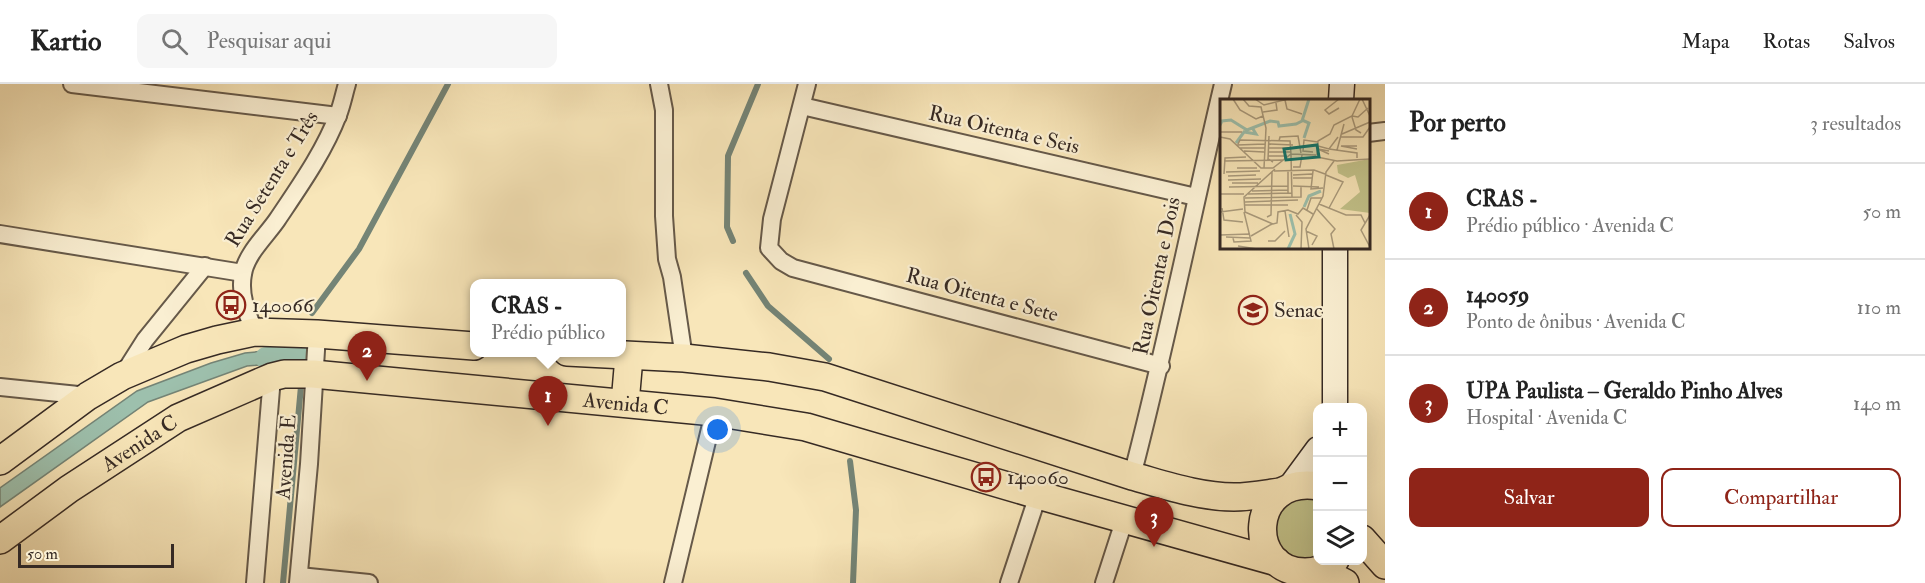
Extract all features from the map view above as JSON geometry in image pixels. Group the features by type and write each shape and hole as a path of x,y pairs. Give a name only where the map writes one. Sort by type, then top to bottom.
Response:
{"main road":[{"path":"1335,249 1335,403"},
{"path":"0,462 88,396 122,376 186,349 217,340 255,332 317,334 470,346"},
{"path":"625,403 628,357 684,358 769,367 825,376 1132,476 1236,497 1305,484 1313,485"},
{"name":"Avenida C","path":"0,540 69,489 178,418 272,377 284,374 313,374 714,412 806,427 1277,562 1300,572 1328,565"},
{"path":"1277,562 1264,543 1262,532 1266,510 1313,454"},
{"path":"1367,545 1385,565"},
{"path":"1328,565 1345,583"}],"street":[{"path":"72,84 338,116"},
{"name":"Rua Setenta e Três","path":"255,332 245,309 242,292 243,273 250,256 316,158 338,116 346,84"},
{"path":"659,84 664,110 664,216 667,260 672,277 684,358"},
{"path":"802,106 807,84"},
{"name":"Rua Oitenta e Dois","path":"1132,476 1161,366 1196,197 1223,84"},
{"name":"Rua Oitenta e Seis","path":"802,106 1196,197"},
{"name":"Rua Oitenta e Sete","path":"802,106 772,219 769,248 782,261 793,268 1161,366"},
{"path":"1370,132 1385,131"},
{"path":"0,234 243,273"},
{"path":"122,376 145,340 205,266"},
{"name":"Avenida E","path":"298,579 309,464 317,334"},
{"name":"Avenida E","path":"255,583 272,377"},
{"path":"0,387 88,396"},
{"path":"673,583 714,412"},
{"path":"1009,583 1038,495"},
{"path":"1104,583 1125,518"},
{"path":"298,579 369,583"}],"green space":[{"path":"1313,495 1313,557 1295,557 1276,544 1276,507 1285,497"}],"shaded area":[{"path":"296,352 294,362 247,366 148,402 0,507 0,488 137,391 211,363 245,353"}],"waterway":[{"path":"312,313 359,249 448,84"},
{"path":"733,241 727,227 728,156 758,84"},
{"path":"746,273 768,306 829,359"},
{"path":"266,358 304,358"},
{"path":"283,583 301,386"},
{"path":"850,461 856,510 853,583"}],"place":[{"name":"140066","path":"231,305"},
{"name":"Senac","path":"1253,310"},
{"name":"140059","path":"367,381"},
{"name":"CRAS -","path":"548,426"},
{"name":"140060","path":"986,477"},
{"name":"UPA Paulista – Geraldo Pinho Alves","path":"1154,547"}]}
